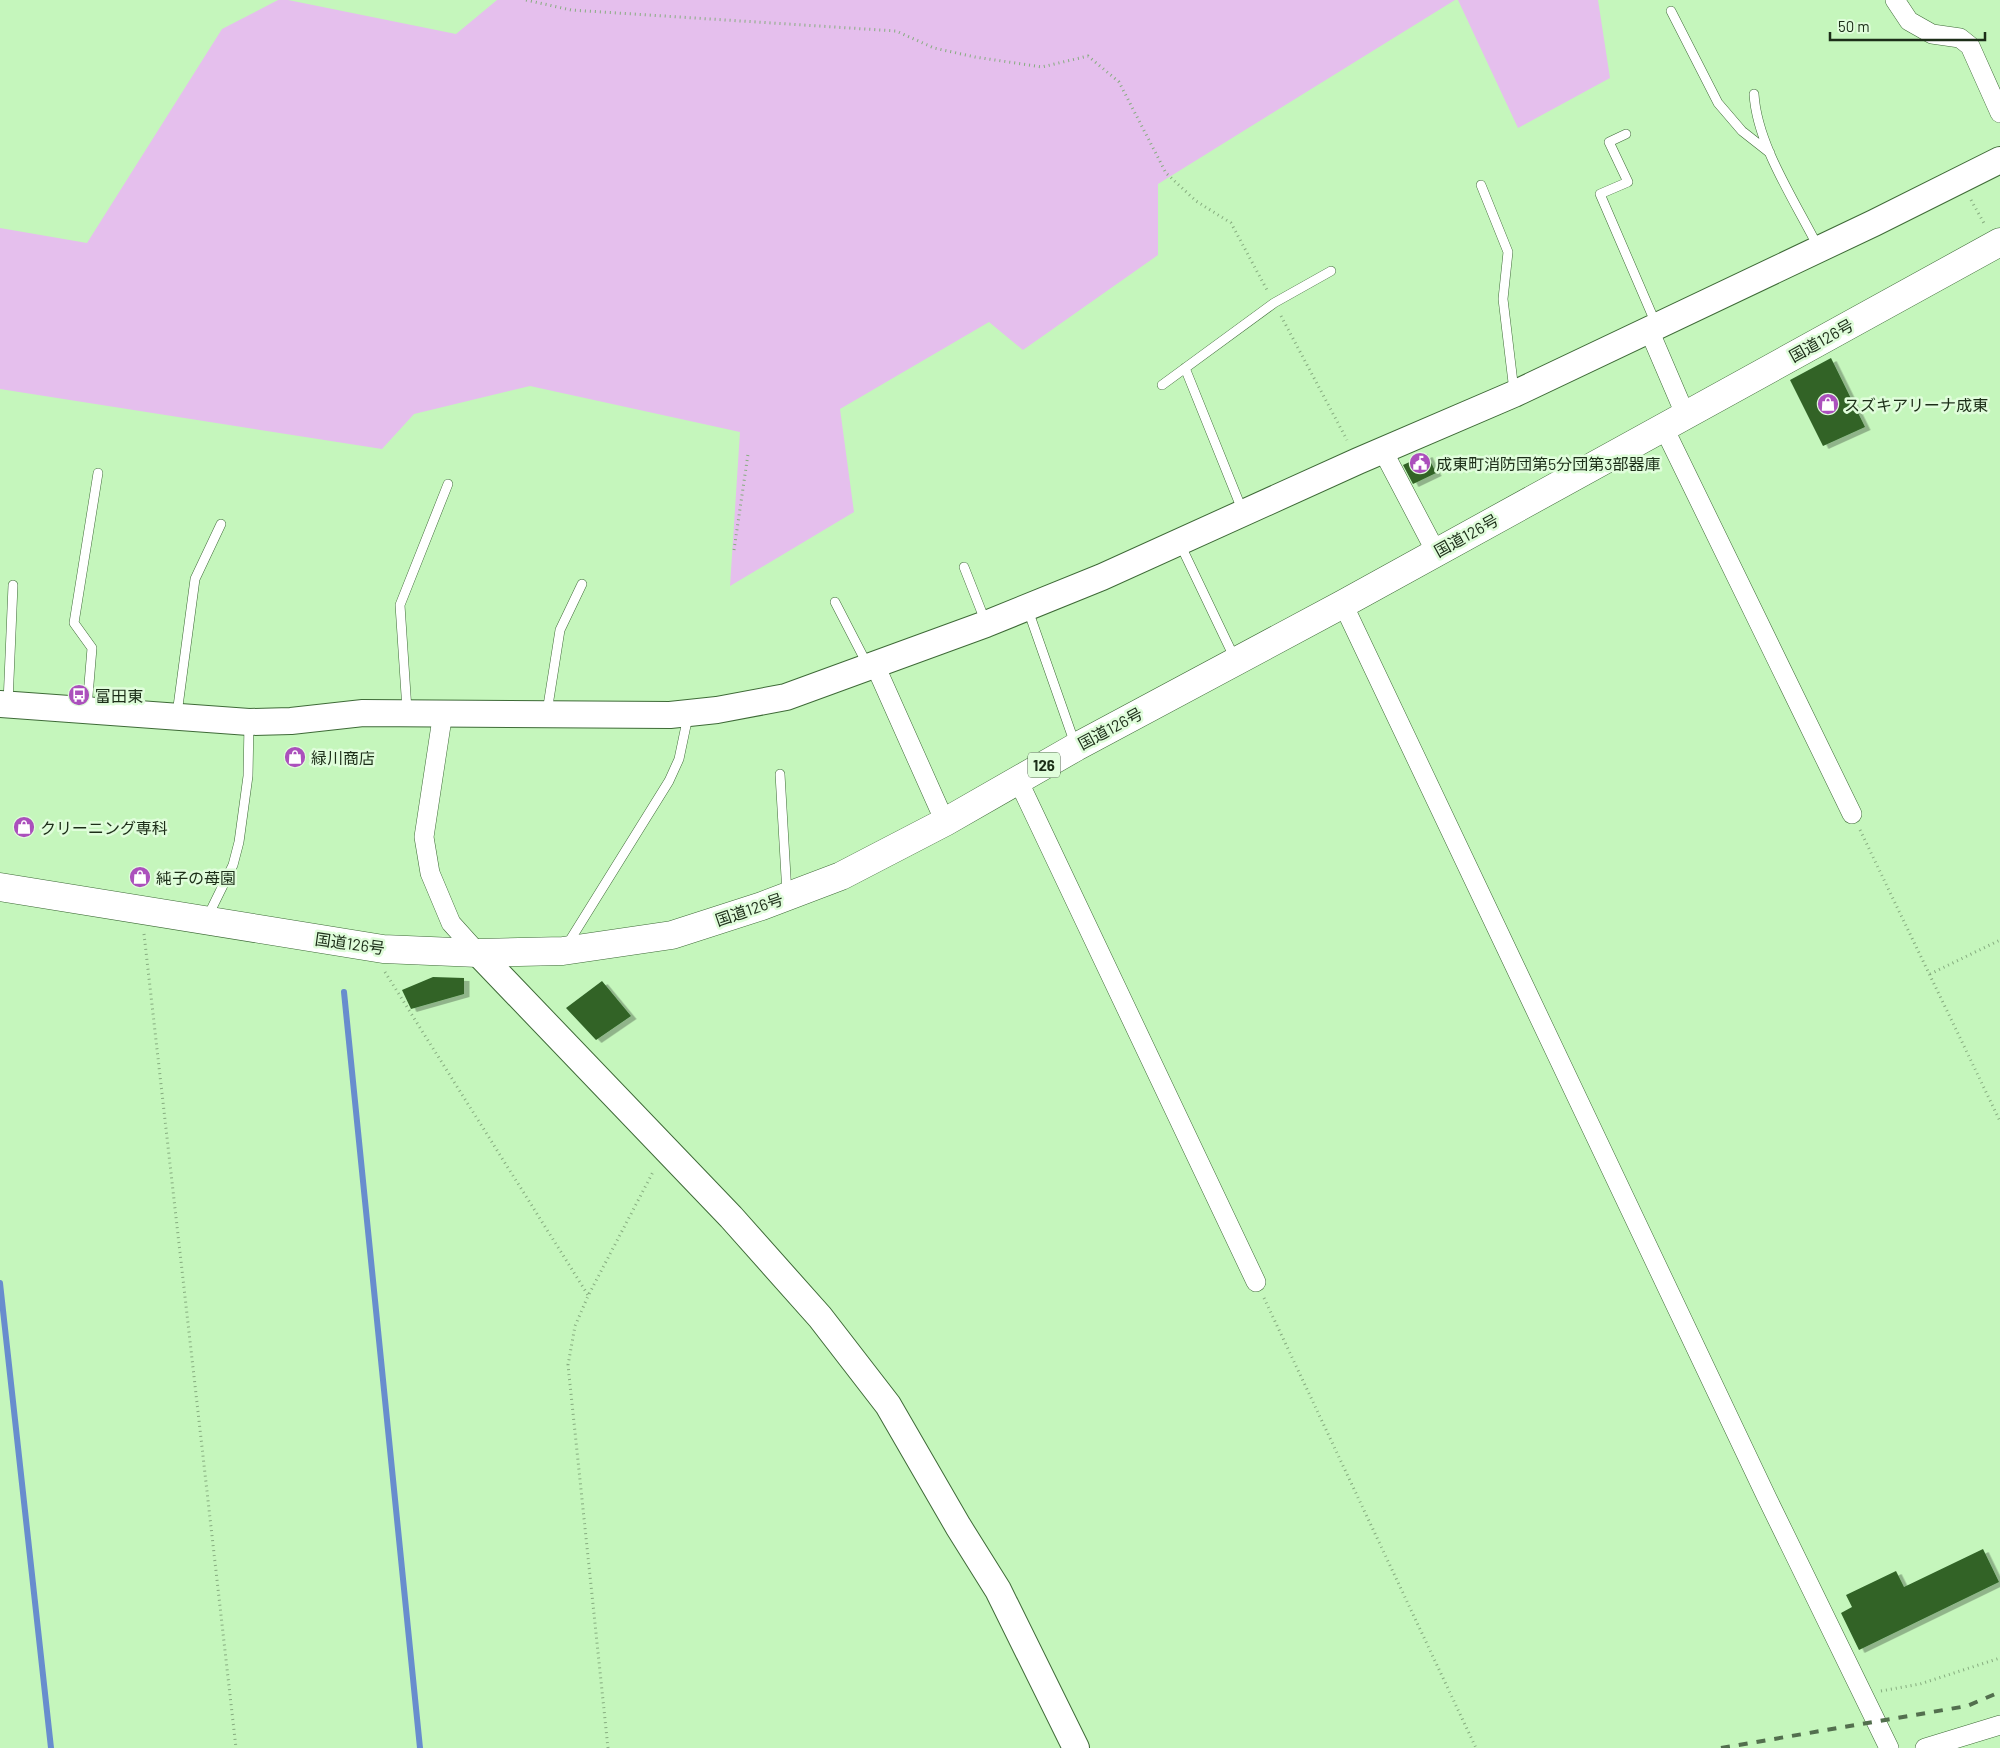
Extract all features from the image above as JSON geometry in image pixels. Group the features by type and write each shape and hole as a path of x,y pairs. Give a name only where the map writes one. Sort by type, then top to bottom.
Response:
{"highway":[{"name":"国道126号","path":"0,887 383,948 478,953 563,951 672,935 787,897 841,876 945,822 1076,747 1343,604 1998,243"}],"street":[{"path":"1895,0 1909,20 1932,34 1960,38 1970,46 2000,113"},
{"path":"4,704 249,722 291,721 363,713 408,712 670,715 786,697 986,624 1102,577 1358,461 1514,394 1819,249 2000,160"},
{"path":"1653,328 1674,420 1852,814"},
{"path":"1383,451 1436,552"},
{"path":"1343,604 1767,1498 1889,1748"},
{"path":"872,667 945,822"},
{"path":"443,712 424,836 430,873 451,923 666,1148 820,1317 888,1405 958,1526 998,1590 1076,1748"},
{"path":"1018,780 1256,1282"},
{"path":"1925,1748 2000,1725"}],"lane":[{"path":"1671,11 1718,102 1742,131 1770,153"},
{"path":"1754,94 1755,113 1770,153 1819,249"},
{"path":"1626,134 1609,142 1628,182 1600,194 1653,328"},
{"path":"1481,185 1508,252 1503,299 1514,394"},
{"path":"1162,385 1274,303 1331,271"},
{"path":"1185,368 1243,513"},
{"path":"87,710 92,648 74,623 98,473"},
{"path":"408,712 400,605 448,484"},
{"path":"176,716 195,579 221,524"},
{"path":"1179,541 1236,661"},
{"path":"964,567 986,624"},
{"path":"547,714 560,630 582,584"},
{"path":"4,704 13,586"},
{"path":"835,602 872,667"},
{"path":"1028,607 1076,747"},
{"path":"563,951 668,781 679,759 689,713"},
{"path":"206,920 233,864 239,842 248,776 249,722"},
{"path":"780,774 787,897"}],"path":[{"path":"526,0 571,10 896,31 934,48 975,57 1042,67 1088,56 1119,82 1166,173 1196,201 1232,223 1358,461"},
{"path":"1960,181 1998,243"},
{"path":"734,550 748,454"},
{"path":"1852,814 2000,1121"},
{"path":"141,910 236,1748"},
{"path":"1930,974 2000,940"},
{"path":"383,948 382,968 588,1296"},
{"path":"608,1748 568,1365 575,1326 588,1296 666,1148"},
{"path":"1256,1282 1476,1748"},
{"path":"1863,1695 1920,1684 2000,1658"}],"shaded area":[{"path":"278,0 288,0 456,34 497,0 1455,0 1158,184 1158,255 1023,350 989,322 840,409 854,512 730,586 740,432 530,386 414,414 382,449 0,389 0,228 87,243 222,29"},
{"path":"1458,0 1598,0 1610,78 1518,128"}],"building":[{"name":"スズキアリーナ成東","path":"1831,358 1865,427 1823,446 1790,380"},
{"path":"1427,454 1436,473 1413,484 1403,465"},
{"path":"433,977 464,978 464,994 411,1009 402,990"},
{"path":"602,981 631,1016 596,1040 566,1008"},
{"path":"1983,1549 1999,1582 1859,1650 1841,1613 1852,1607 1846,1595 1896,1571 1904,1587"}],"waterway":[{"path":"344,992 420,1748"},
{"path":"0,1283 51,1748"}],"railway":[{"path":"1721,1748 1967,1706 2000,1692"}],"place":[{"name":"スズキアリーナ成東","path":"1828,404"},
{"name":"成東町消防団第5分団第3部器庫","path":"1420,463"},
{"name":"富田東","path":"79,695"},
{"name":"緑川商店","path":"295,757"},
{"name":"クリーニング専科","path":"24,827"},
{"name":"純子の苺園","path":"140,877"}]}
